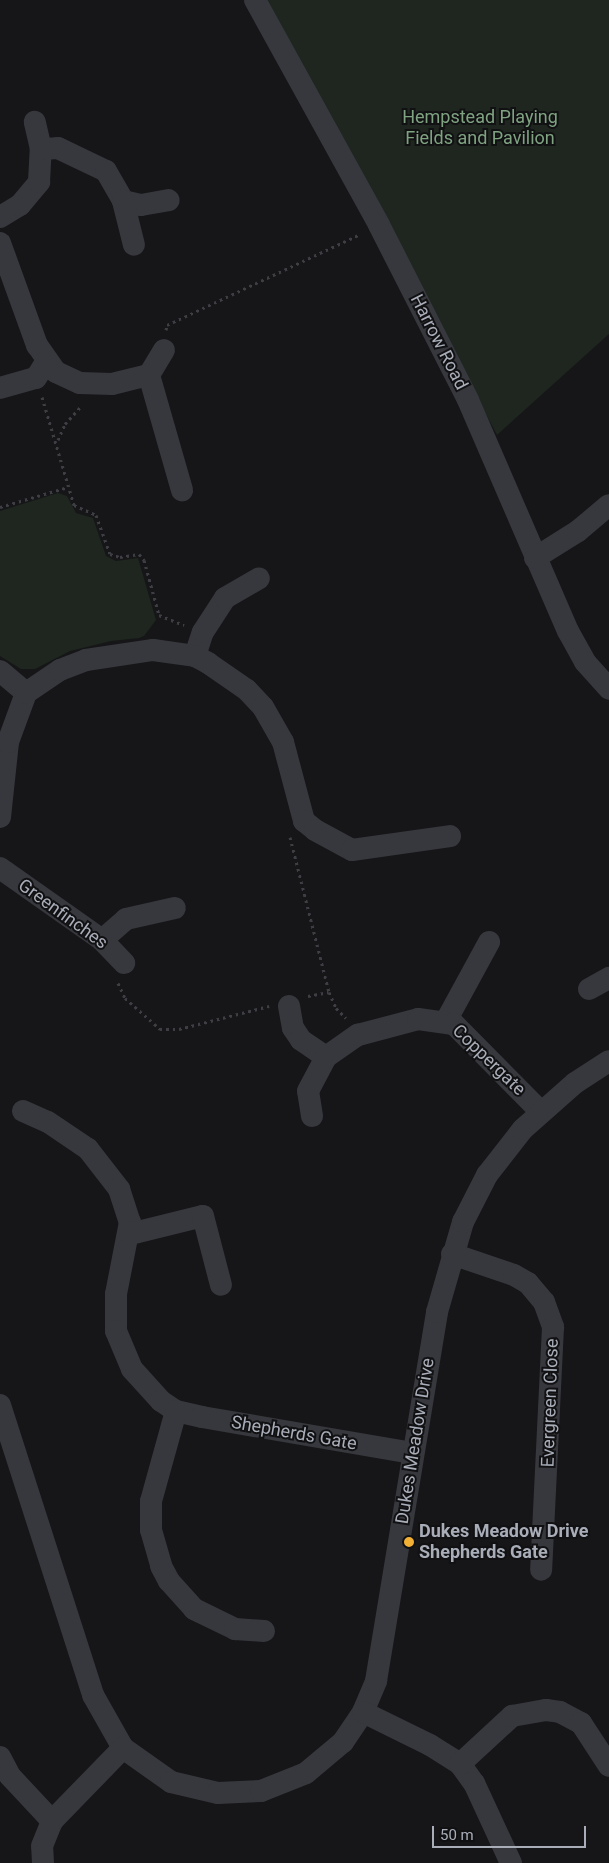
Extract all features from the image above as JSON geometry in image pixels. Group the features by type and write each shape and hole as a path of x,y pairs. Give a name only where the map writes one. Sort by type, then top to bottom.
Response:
{"street":[{"name":"Harrow Road","path":"256,0 379,225 468,400 568,631 585,662 609,689"},
{"path":"0,217 20,205 39,182 41,148 35,122"},
{"path":"41,148 58,148 106,171 123,201 134,246"},
{"path":"123,201 141,205 169,200"},
{"path":"0,243 27,320 41,370"},
{"path":"164,350 149,375 182,490"},
{"path":"0,388 41,370 68,380 96,386 149,375"},
{"path":"535,558 578,531 609,504"},
{"path":"194,656 202,632 225,598 259,578"},
{"path":"0,817 8,742 26,693 60,670 109,654 153,650 194,656 230,677 263,707 283,742 304,821 352,850 450,836"},
{"path":"0,671 26,693"},
{"name":"Greenfinches","path":"0,868 102,940 124,963"},
{"path":"102,940 126,920 175,908"},
{"path":"446,1021 489,942"},
{"path":"589,989 609,978"},
{"path":"288,1003 293,1028 301,1040 326,1057"},
{"name":"Coppergate","path":"312,1116 308,1091 326,1057 358,1035 418,1019 446,1021 464,1031 540,1111"},
{"name":"Dukes Meadow Drive","path":"0,1405 93,1695 123,1748 170,1782 218,1793 247,1794 290,1781 318,1765 343,1742 363,1712 376,1681 437,1312 452,1254 467,1213 487,1175 540,1111 609,1062"},
{"name":"Shepherds Gate","path":"23,1111 72,1136 93,1155 119,1189 130,1222 130,1234 116,1294 116,1331 132,1369 146,1387 176,1411 413,1453"},
{"path":"130,1234 203,1216 221,1285"},
{"name":"Evergreen Close","path":"452,1254 514,1275 528,1283 544,1302 550,1316 555,1342 542,1570"},
{"path":"176,1411 151,1501 151,1530 161,1566 169,1581 194,1609 235,1629 264,1631"},
{"path":"460,1764 512,1716 546,1710 560,1712 581,1723 609,1766"},
{"path":"363,1712 430,1745 460,1764 474,1782 511,1863"},
{"path":"43,1863 42,1846 52,1821 123,1748"},
{"path":"0,1757 10,1776 52,1821"}],"path":[{"path":"164,350 167,325 379,225"},
{"path":"41,370 68,487 77,509 96,515 110,554 120,557 137,553 144,560 159,616 202,632"},
{"path":"57,441 65,424 96,386"},
{"path":"0,508 68,487"},
{"path":"304,821 290,836 329,992 336,1008 353,1021 358,1035"},
{"path":"124,963 117,984 124,998 160,1029 179,1028 329,992"}],"green space":[{"name":"Hempstead Playing Fields and Pavilion","path":"264,0 609,0 609,334 497,435"},
{"path":"58,493 67,496 76,513 93,518 106,556 116,561 138,558 156,620 144,636 139,638 111,641 70,651 35,669 21,669 0,656 0,511"}],"place":[{"name":"Dukes Meadow Drive Shepherds Gate","path":"409,1542"}]}
